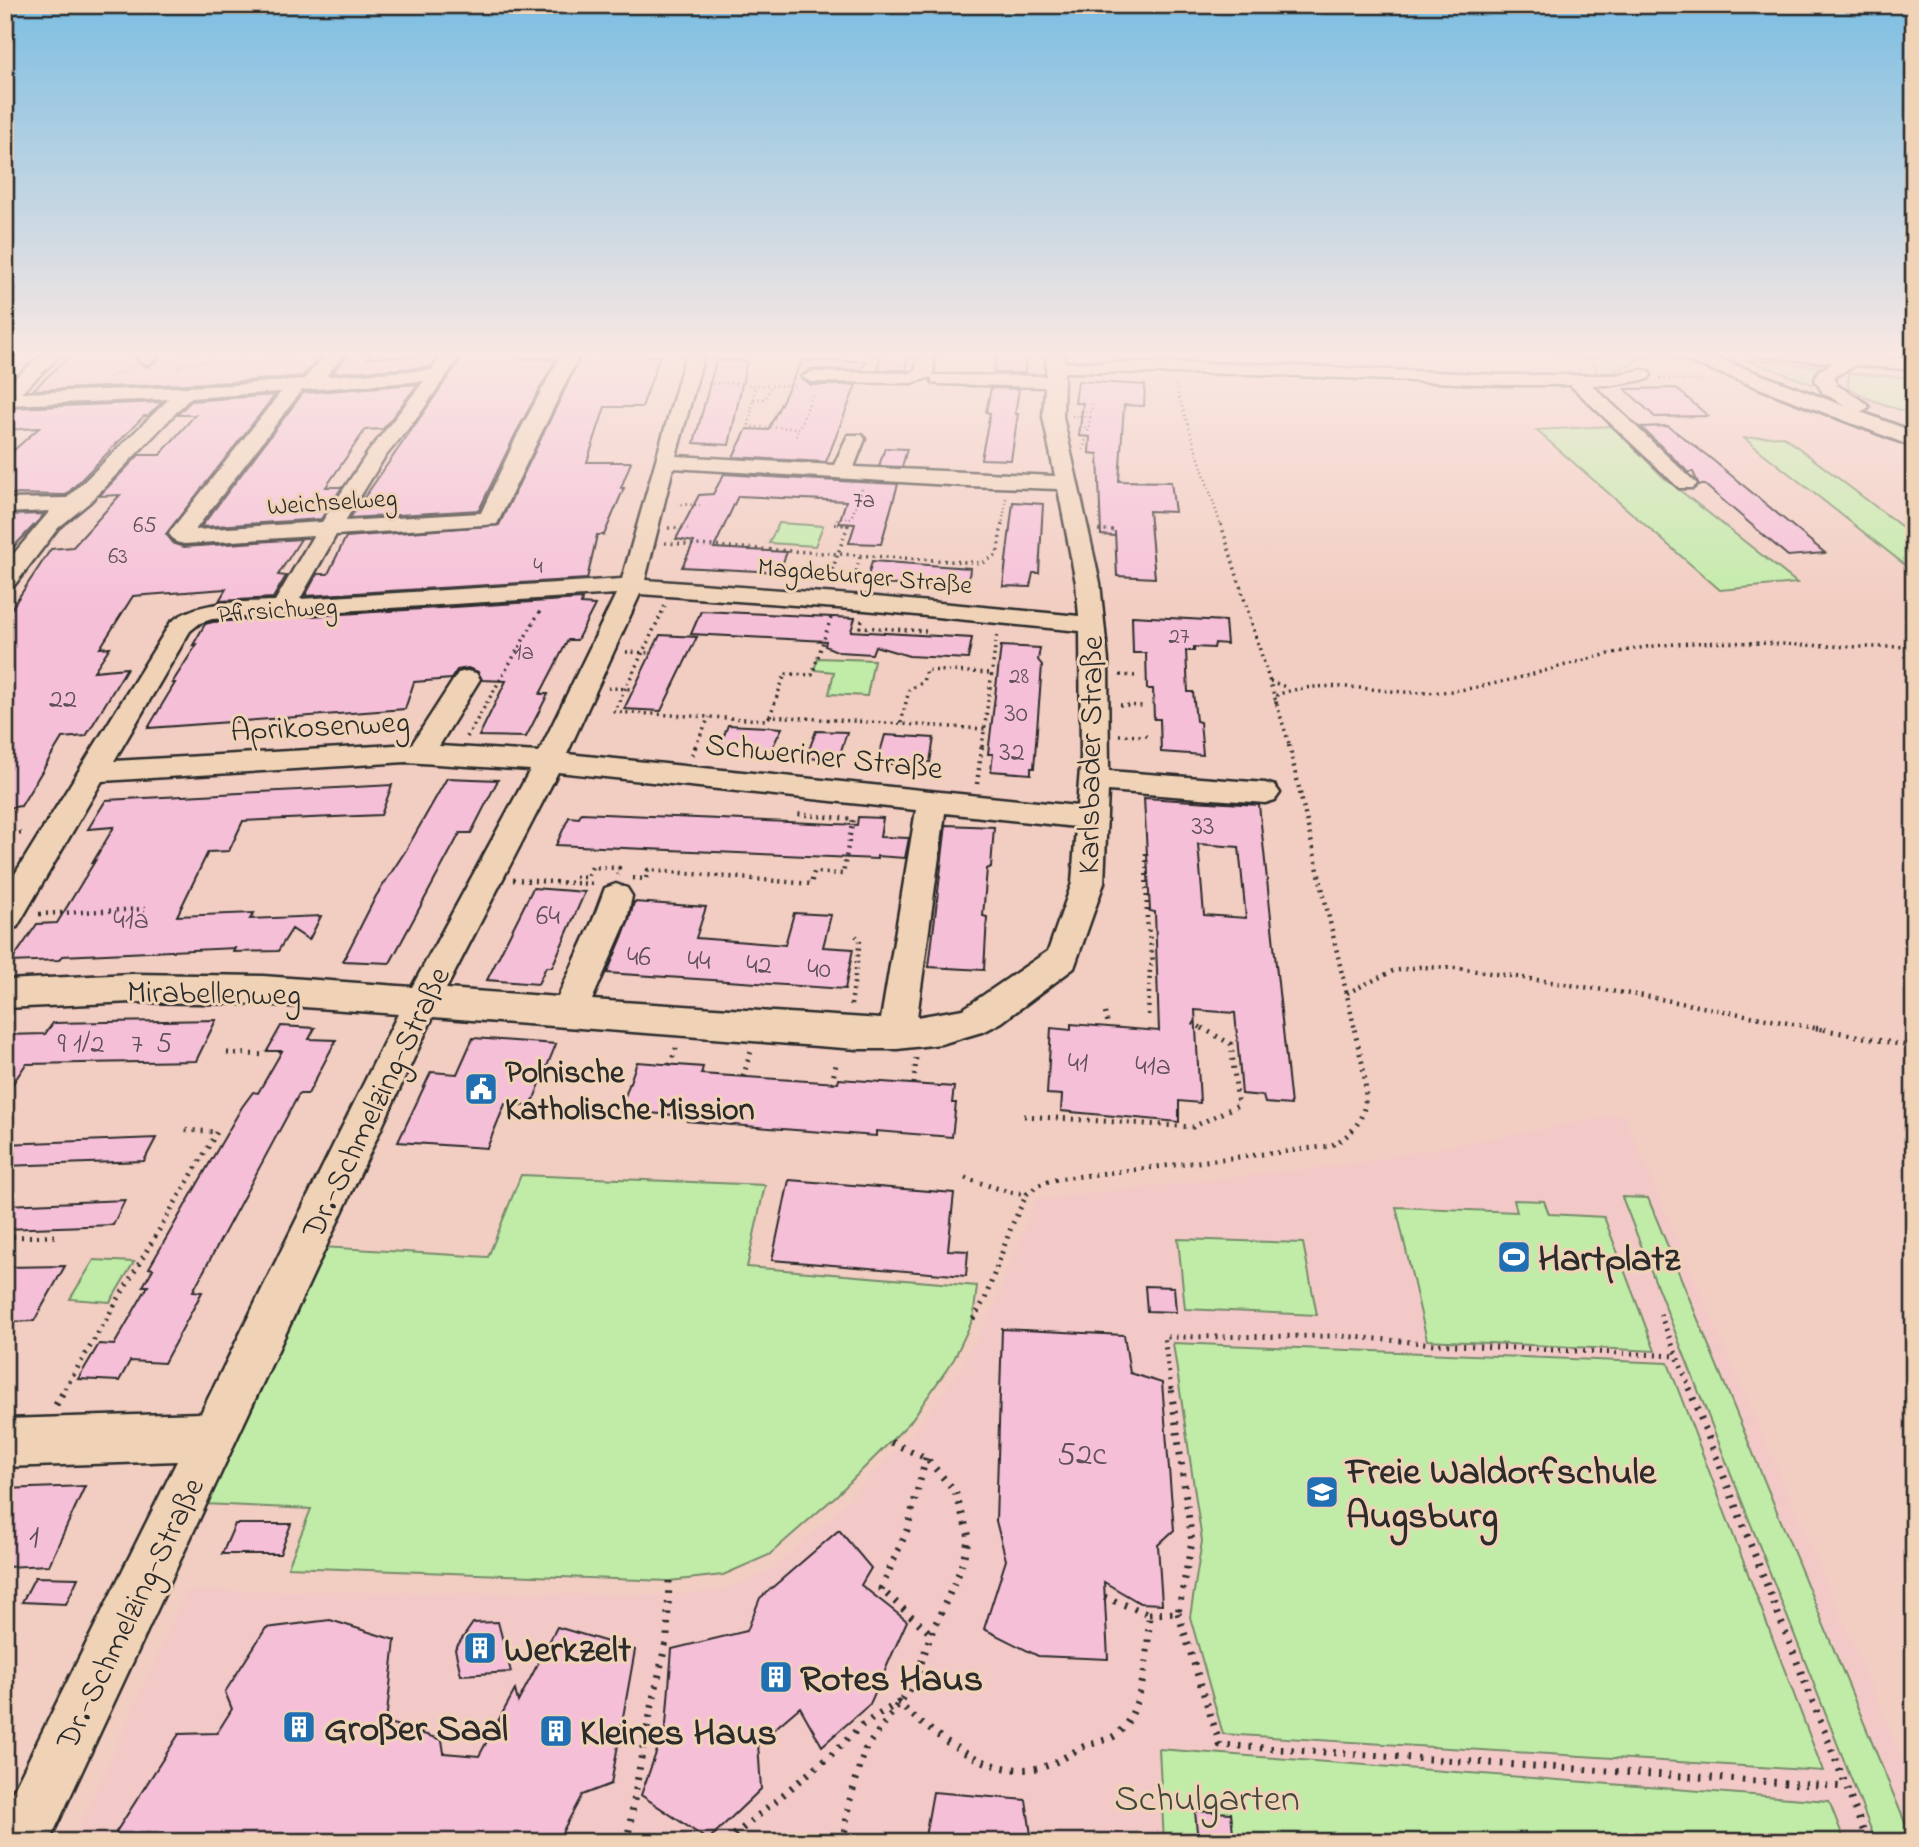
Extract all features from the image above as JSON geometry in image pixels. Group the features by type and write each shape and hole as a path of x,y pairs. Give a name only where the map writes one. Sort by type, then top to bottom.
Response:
{"street":[{"path":"5,582 25,552 70,504 82,497 141,437"},
{"name":"Weichselweg","path":"259,437 180,534 184,537 489,519 511,466 518,459 528,437"},
{"path":"283,607 327,530 391,437"},
{"name":"Dr.-Schmelzing-Straße","path":"19,1842 422,1002 549,762 632,586 671,437"},
{"name":"Karlsbader Straße","path":"422,1002 845,1033 897,1034 941,1029 972,1020 989,1012 1062,959 1088,883 1096,703 1088,583 1068,470 1059,437"},
{"path":"1636,437 1686,484"},
{"path":"842,471 855,439"},
{"path":"664,461 1009,481 1068,470"},
{"path":"5,506 70,504"},
{"name":"Magdeburger Straße","path":"632,586 836,601 1092,625"},
{"name":"Pfirsichweg","path":"6,917 180,626 191,618 209,612 517,598 552,590 632,586"},
{"path":"420,754 467,679"},
{"name":"Aprikosenweg","path":"94,772 420,754 549,762"},
{"name":"Schweriner Straße","path":"549,762 1092,818"},
{"path":"1094,780 1265,793"},
{"path":"897,1034 932,801"},
{"path":"569,1012 610,920 616,896"},
{"name":"Mirabellenweg","path":"5,994 132,988 263,990 422,1002"},
{"path":"20,1443 214,1436"}],"path":[{"path":"973,1319 985,1299 1012,1225 1027,1194 1039,1185 1057,1179 1330,1146 1346,1140 1357,1131 1361,1121 1366,1090 1296,767 1258,638 1192,437"},
{"path":"836,601 838,552 848,525 835,524 838,518 851,518 869,473"},
{"path":"860,558 982,563 997,555 1009,481"},
{"path":"643,543 861,554 836,601 812,675 785,674 770,716 766,720 614,712 673,589"},
{"path":"457,756 552,590"},
{"path":"1276,704 1277,695 1284,690 1405,693 1450,691 1492,684 1632,649 1695,642 1841,650 1914,646"},
{"path":"974,806 995,647"},
{"path":"901,723 909,690 923,682 926,670 991,673"},
{"path":"1268,679 1273,684 1299,689"},
{"path":"770,716 985,729"},
{"path":"684,775 709,717"},
{"path":"575,877 587,877 592,867 620,869 616,877 646,878 648,870 811,884 814,872 843,874 853,819 794,814"},
{"path":"1146,853 1147,920 1153,961 1150,968 1148,1018"},
{"path":"486,879 612,885 616,896"},
{"path":"6,917 145,909"},
{"path":"845,1033 860,940 856,936"},
{"path":"1347,993 1378,976 1397,970 1420,967 1461,969 1657,997 1914,1047"},
{"path":"1105,1013 1108,1024"},
{"path":"1024,1116 1193,1127 1238,1105 1231,1044 1193,1023"},
{"path":"227,1053 267,1055"},
{"path":"20,1443 217,1132 183,1130"},
{"path":"965,1178 1009,1192 1027,1194"},
{"path":"5,1237 61,1236"},
{"path":"1660,1314 1868,1842"},
{"path":"1676,1356 1434,1344 1343,1336 1164,1337 1192,1542 1178,1613 1220,1745 1846,1787"},
{"path":"843,1842 849,1802 865,1750 915,1681 930,1634 960,1571 969,1537 955,1491 926,1458 891,1442"},
{"path":"926,1458 907,1530 881,1590 930,1634"},
{"path":"626,1842 667,1637 669,1581"},
{"path":"1104,1597 1149,1614 1178,1613"},
{"path":"898,1703 958,1749 995,1765 1035,1769 1058,1761 1088,1745 1118,1734 1136,1696 1149,1640 1149,1614"},
{"path":"726,1842 831,1755 862,1725 898,1703"}],"shaded area":[{"name":"Freie Waldorfschule Augsburg","path":"1623,1114 1914,1786 1914,1842 73,1842 187,1590 673,1595 718,1591 770,1570 830,1518 913,1432 958,1372 992,1311 1036,1200 1359,1163"}],"green space":[{"path":"1544,437 1623,437 1663,477 1797,583 1720,590"},
{"path":"1785,437 1914,536 1914,572 1744,438"},
{"path":"779,523 823,526 815,546 769,543"},
{"path":"818,658 874,660 867,696 829,694 834,672 814,670"},
{"path":"521,1175 765,1185 747,1267 977,1286 973,1319 954,1359 910,1422 837,1495 769,1555 723,1575 669,1581 288,1567 311,1509 182,1503 305,1246 488,1257"},
{"path":"1622,1197 1648,1198 1913,1842 1876,1842"},
{"name":"Hartplatz","path":"1514,1200 1544,1201 1549,1214 1604,1217 1655,1351 1427,1340 1396,1207 1517,1212"},
{"path":"1178,1239 1303,1243 1317,1315 1185,1309"},
{"path":"94,1260 134,1262 110,1302 70,1299"},
{"path":"1173,1343 1668,1363 1823,1771 1223,1734 1190,1617 1202,1541"},
{"name":"Schulgarten","path":"1159,1749 1829,1801 1845,1842 1164,1842"}],"building":[{"path":"29,437 123,437 66,495 5,494 5,458"},
{"path":"176,437 242,437 166,534 174,544 184,547 301,539 278,575 286,576 273,598 219,601 226,589 133,596 100,648 110,647 94,671 127,668 86,736 62,738 21,806 5,808 5,618 51,549 73,547 120,495 99,496 139,455 160,455"},
{"path":"269,437 360,437 326,487 342,487 321,519 201,527"},
{"path":"406,437 514,437 479,510 350,518"},
{"path":"542,437 595,437 587,462 631,462 621,488 624,488 604,535 597,535 587,579 305,596 317,574 328,574 346,537 499,525"},
{"path":"696,437 731,437 729,445 694,443"},
{"path":"743,437 836,437 826,462 733,457"},
{"path":"985,437 1014,437 1011,460 981,459"},
{"path":"1090,437 1122,437 1119,481 1171,482 1175,512 1149,511 1155,578 1117,576 1115,531 1115,536 1101,535 1098,454 1089,453"},
{"path":"1652,437 1683,437 1825,553 1788,556 1705,485 1699,485 1693,472 1688,472"},
{"path":"885,448 907,449 902,467 879,466"},
{"path":"724,474 898,484 881,544 849,543 855,524 839,523 846,501 738,496 714,548 787,552 779,572 682,567 694,542 676,539 699,495 713,494"},
{"path":"1013,502 1043,504 1039,573 1033,573 1030,587 1003,586"},
{"path":"44,514 5,556 5,519 9,515"},
{"path":"872,561 970,568 968,587 866,584"},
{"path":"582,599 581,604 595,605 577,640 568,640 540,694 548,694 526,737 479,736 506,681 482,680 478,672 468,668 457,670 451,679 414,682 405,709 148,728 197,644 193,645 205,624"},
{"path":"701,611 855,618 851,631 972,638 968,659 909,656 875,646 872,654 839,652 825,646 826,641 691,634"},
{"path":"1132,616 1225,621 1227,644 1215,643 1214,648 1194,647 1194,651 1186,651 1188,692 1193,692 1196,721 1200,722 1203,755 1161,752 1160,719 1154,719 1153,689 1147,689 1146,653 1133,653"},
{"path":"660,635 697,637 661,711 624,709"},
{"path":"1001,646 1040,648 1038,660 1042,665 1034,768 1031,768 1031,774 991,771 993,754 988,754"},
{"path":"728,725 782,728 768,756 719,749"},
{"path":"816,731 847,732 838,760 806,758"},
{"path":"885,735 934,738 930,762 910,761 909,765 877,763"},
{"path":"447,778 498,780 471,833 460,833 390,963 343,961 376,896"},
{"path":"392,785 381,815 243,821 229,851 208,852 177,916 254,913 250,919 321,916 309,940 292,929 278,951 233,952 235,948 62,956 59,960 11,962 37,924 57,923 95,861 93,862 114,827 88,829 106,800"},
{"path":"1144,798 1259,805 1291,1105 1265,1103 1263,1096 1242,1094 1235,1013 1195,1010 1200,1103 1179,1101 1179,1122 1061,1111 1062,1095 1047,1094 1051,1028 1071,1030 1071,1024 1159,1031 1155,912 1150,911","holes":["1198,844 1239,847 1246,918 1204,915"]},
{"path":"581,813 857,825 858,817 883,818 880,837 909,838 905,858 877,856 877,859 556,845 569,817 579,818"},
{"path":"946,825 994,827 983,916 987,917 984,970 929,967"},
{"path":"533,888 585,892 552,967 546,967 538,984 487,980"},
{"path":"634,902 706,907 696,938 785,945 794,913 831,915 823,947 853,949 845,989 607,973"},
{"path":"216,1020 196,1061 26,1064 5,1095 5,1035 45,1034 53,1023"},
{"path":"281,1026 315,1028 309,1039 336,1040 308,1094 299,1094 193,1291 202,1292 164,1363 130,1361 119,1381 78,1379 99,1344 114,1345 148,1286 143,1286 153,1269 149,1268 242,1107 253,1092 258,1093 282,1051 267,1051"},
{"name":"Polnische Katholische Mission","path":"473,1038 556,1044 531,1106 505,1104 487,1148 398,1142 431,1072 457,1074"},
{"path":"637,1062 703,1067 701,1074 954,1087 952,1103 956,1103 952,1137 876,1131 876,1136 782,1129 687,1121 689,1116 620,1111"},
{"path":"156,1138 144,1161 5,1166 5,1144"},
{"path":"789,1180 954,1193 948,1250 968,1251 966,1276 772,1260"},
{"path":"125,1200 113,1225 5,1229 5,1205"},
{"path":"65,1266 34,1321 5,1322 5,1267"},
{"path":"1145,1286 1174,1287 1176,1312 1147,1311"},
{"path":"1002,1329 1124,1335 1130,1373 1162,1383 1174,1530 1158,1545 1162,1604 1140,1603 1104,1582 1108,1659 1038,1656 984,1629 1006,1560 996,1521"},
{"path":"85,1486 49,1565 5,1567 5,1489"},
{"path":"235,1524 291,1524 280,1554 222,1554"},
{"name":"Rotes Haus","path":"839,1530 871,1568 861,1585 907,1621 870,1704 822,1746 800,1707 758,1743 761,1789 708,1840 641,1795 666,1725 672,1649 747,1631 760,1598"},
{"path":"35,1577 78,1578 66,1604 22,1602"},
{"path":"330,1620 395,1640 386,1722 442,1740 444,1753 479,1756 515,1690 518,1702 557,1627 635,1650 611,1784 582,1795 557,1842 125,1842 116,1832 179,1734 217,1733 232,1709 225,1692 266,1628"},
{"name":"Werkzelt","path":"498,1622 511,1672 461,1675 455,1649 473,1623"},
{"path":"933,1792 1026,1800 1032,1842 924,1842"},
{"path":"1195,1811 1231,1813 1234,1842 1198,1842"}],"place":[{"name":"Polnische Katholische Mission","path":"481,1089"},
{"name":"Hartplatz","path":"1514,1257"},
{"name":"Freie Waldorfschule Augsburg","path":"1322,1492"},
{"name":"Werkzelt","path":"480,1648"},
{"name":"Rotes Haus","path":"776,1677"},
{"name":"Großer Saal","path":"299,1727"},
{"name":"Kleines Haus","path":"556,1731"}]}
